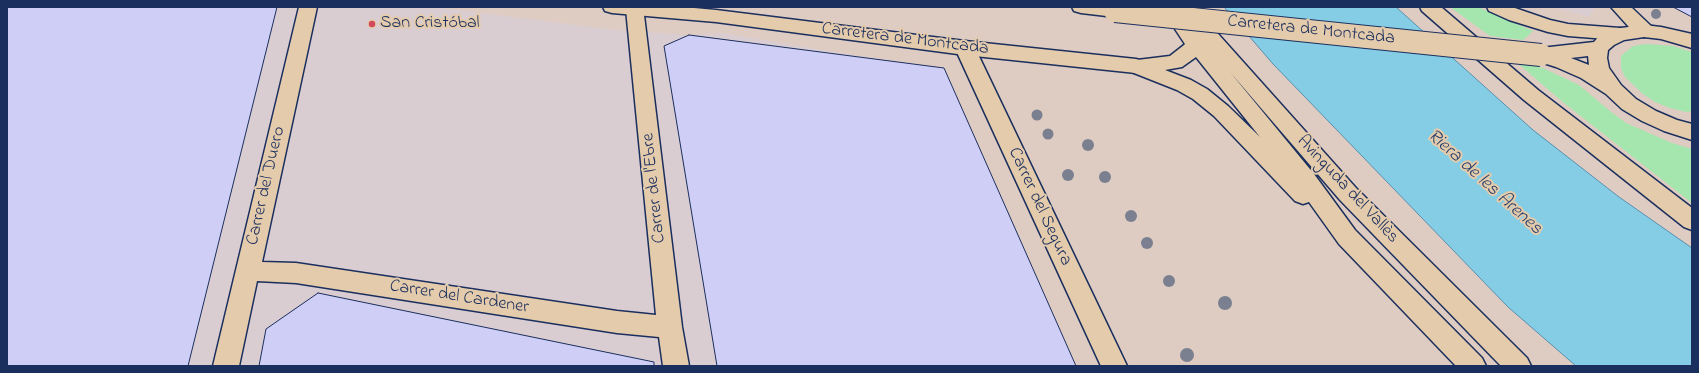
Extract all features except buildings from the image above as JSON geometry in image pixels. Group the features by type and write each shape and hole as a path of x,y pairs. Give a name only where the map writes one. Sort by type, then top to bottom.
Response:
{"street":[{"name":"Carrer del Duero","path":"226,366 308,7"},
{"name":"Carretera de Montcada","path":"612,7 675,10 965,48 1136,66"},
{"name":"Carretera de Montcada","path":"1081,7 1541,55 1563,62 1588,73 1614,90"},
{"name":"Avinguda del Vallès","path":"1165,7 1199,36 1348,194 1518,366"},
{"name":"Avinguda del Vallès","path":"1184,7 1199,36 1347,237 1410,303 1474,366"},
{"path":"1429,7 1531,95 1692,221"},
{"path":"1496,7 1516,16 1548,26 1590,32 1620,34 1644,31 1661,33 1692,41"},
{"path":"1620,7 1644,31"},
{"name":"Carrer de l'Ebre","path":"635,9 670,327 676,366"},
{"path":"1620,34 1607,40 1599,48 1597,58 1599,68 1605,79 1629,104 1649,116 1671,126 1692,132"},
{"path":"1136,66 1175,62 1187,54 1199,36"},
{"name":"Carrer del Segura","path":"965,48 1114,366"},
{"name":"Carretera de Montcada","path":"1541,55 1553,52 1599,48"},
{"path":"1136,66 1200,94 1216,107 1287,180 1347,237"},
{"name":"Carrer del Cardener","path":"248,271 296,274 617,322 670,327"}],"shaded area":[{"path":"7,7 434,7 615,30 689,35 724,33 840,53 944,68 1076,366 7,366"},
{"path":"1551,7 1595,7 1589,17"}],"green space":[{"path":"1450,7 1478,7 1533,31 1523,40 1490,36"},
{"path":"1647,44 1673,46 1692,52 1692,111 1686,112 1655,102 1643,94 1625,77 1621,68 1621,56 1633,46"},
{"path":"1515,61 1543,68 1579,85 1626,123 1672,143 1692,149 1692,203 1564,103"}],"water":[{"name":"Riera de les Arenes","path":"1224,7 1396,7 1533,130 1619,197 1692,248 1692,366 1576,366 1508,307 1273,64"}],"place":[{"name":"San Cristóbal","path":"372,24"}]}
